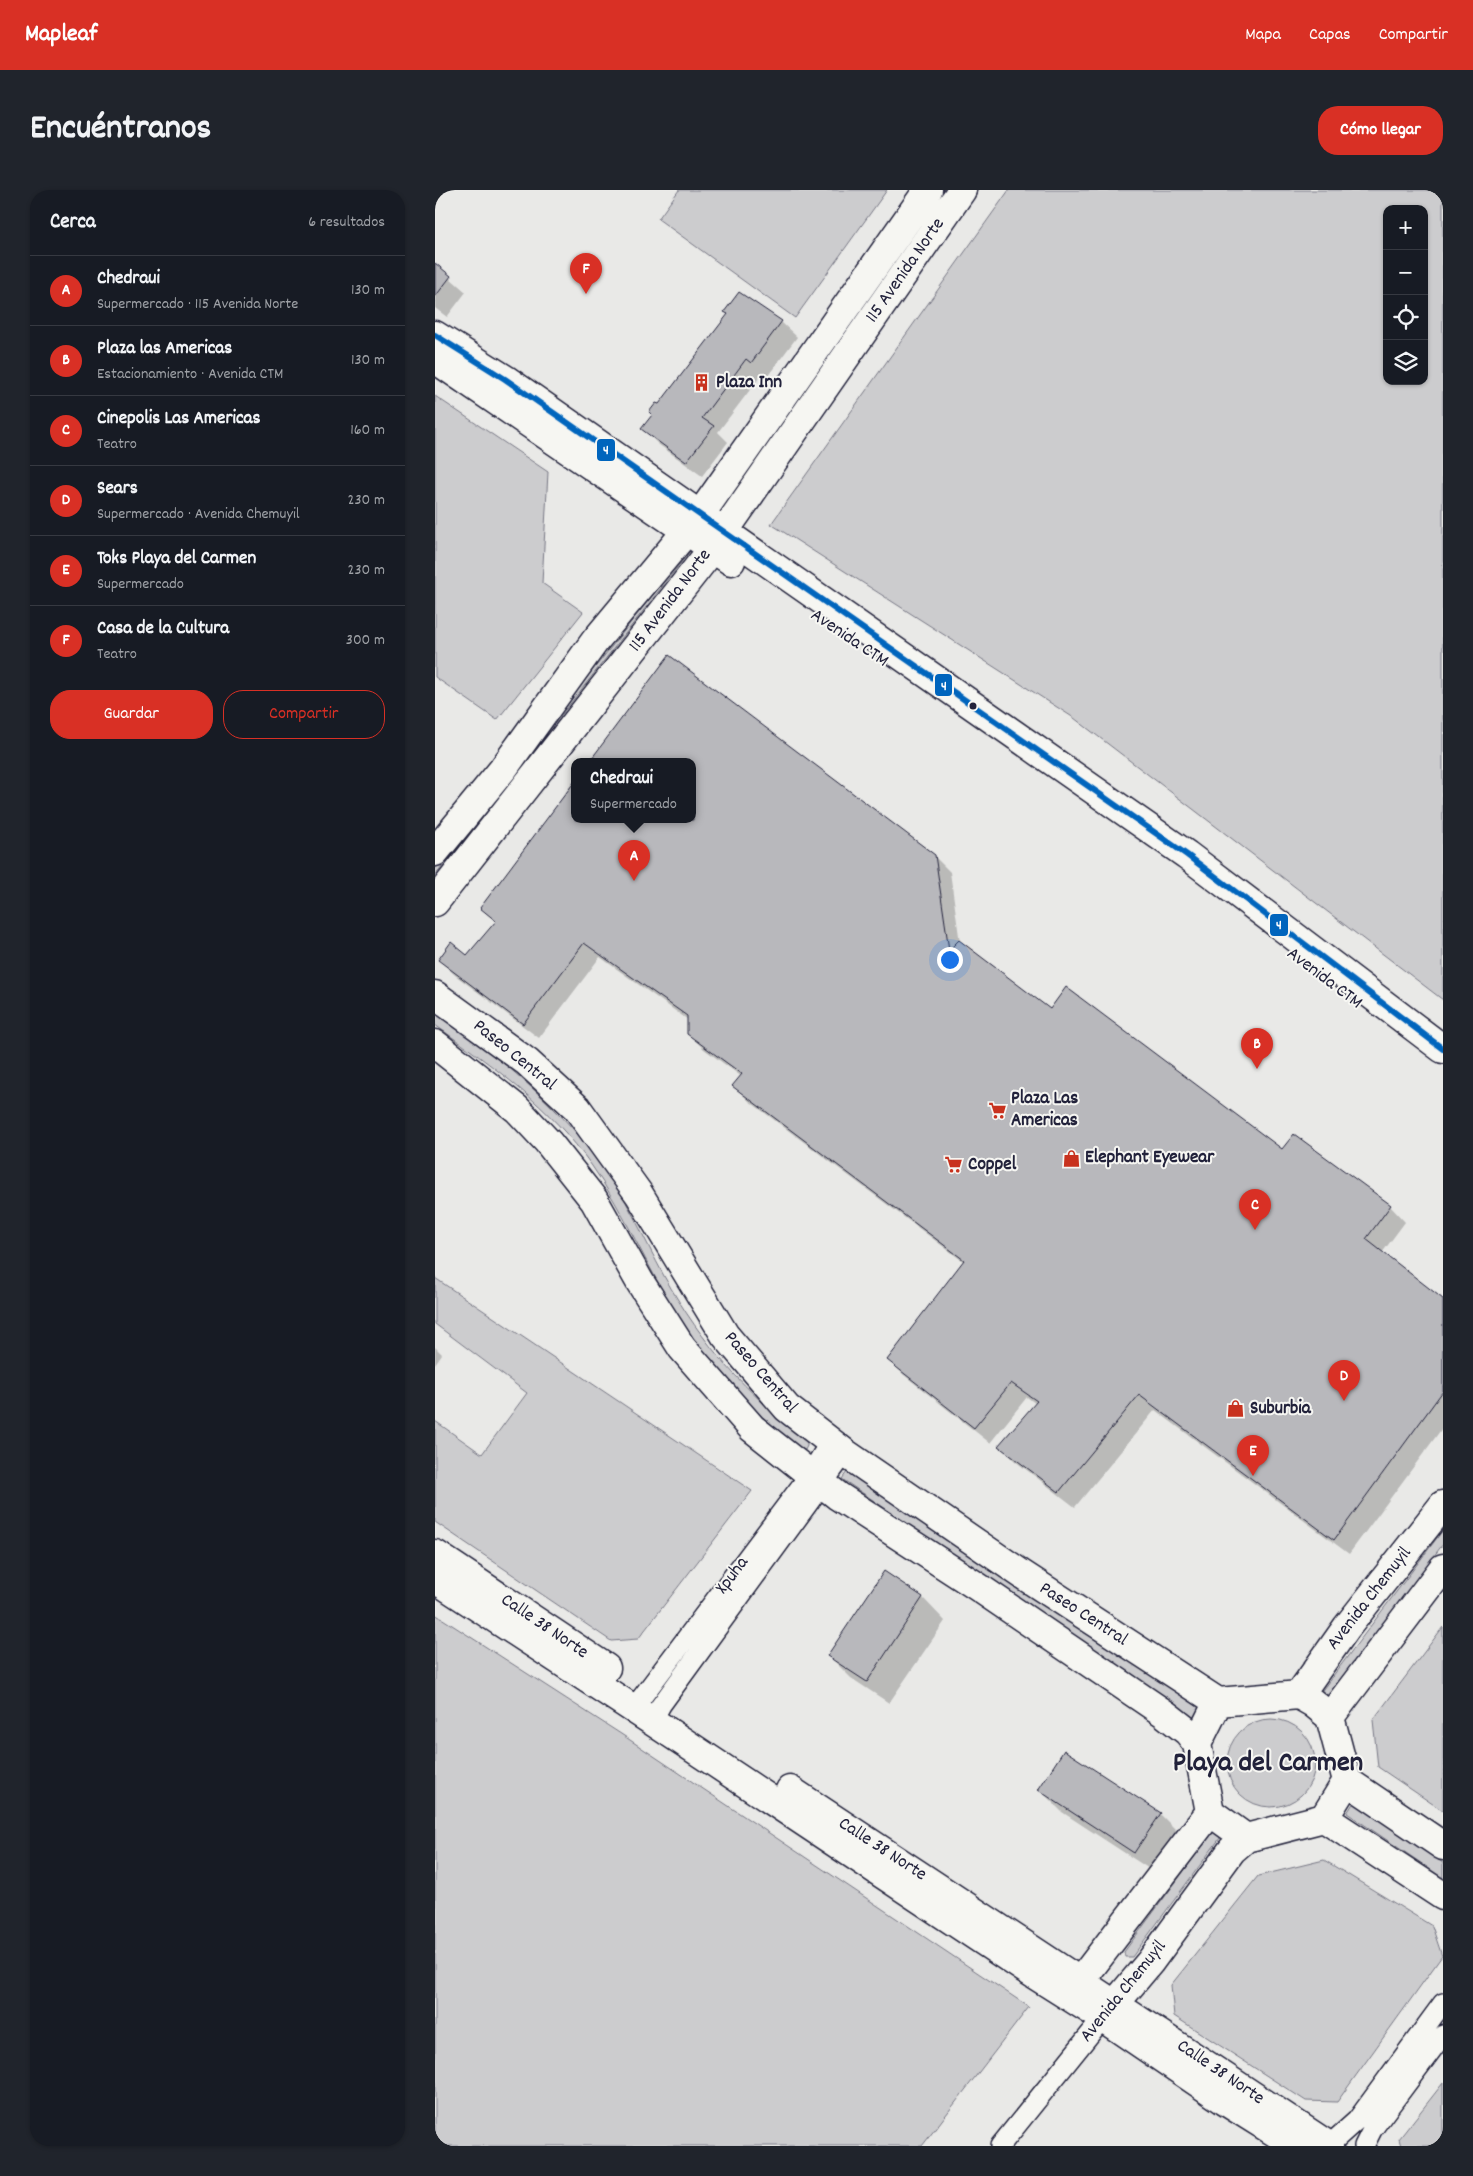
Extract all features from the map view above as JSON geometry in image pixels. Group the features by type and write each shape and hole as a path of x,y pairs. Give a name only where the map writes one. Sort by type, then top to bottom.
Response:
{"main road":[{"name":"115 Avenida Norte","path":"435,852 503,769 595,641 693,523 928,190"},
{"name":"115 Avenida Norte","path":"435,902 621,667 717,540 962,190"},
{"path":"435,335 505,379 693,523"},
{"path":"435,359 693,523"},
{"name":"Avenida CTM","path":"693,523 1171,862 1443,1070"},
{"name":"Avenida CTM","path":"717,540 1187,855 1443,1049"},
{"name":"Paseo Central","path":"435,995 527,1062 577,1108 639,1194 725,1335 787,1408 838,1448 1023,1575 1217,1702"},
{"name":"Paseo Central","path":"435,1044 517,1109 548,1142 594,1200 640,1282 682,1348 752,1428 816,1479 1165,1714 1188,1732 1197,1744"},
{"name":"Avenida Chemuyil","path":"1299,1695 1347,1627 1443,1505"},
{"name":"Calle 38 Norte","path":"435,1554 647,1707"},
{"name":"Avenida Chemuyil","path":"1330,1717 1443,1568"},
{"name":"Calle 38 Norte","path":"435,1579 647,1707 1074,1989 1328,2146"},
{"path":"1347,1781 1324,1818 1245,1838 1210,1812 1197,1744 1217,1702 1299,1695 1330,1717 1347,1781 1443,1846"},
{"path":"1074,1989 1210,1812"},
{"path":"1324,1818 1443,1896"},
{"name":"Avenida Chemuyil","path":"1109,2011 1150,1962 1232,1850 1245,1838"},
{"name":"Calle 38 Norte","path":"1109,2011 1225,2101 1297,2146"}],"street":[{"name":"Xpuha","path":"647,1707 838,1448"},
{"path":"1328,2146 1357,2120 1443,2003"},
{"name":"Avenida Chemuyil","path":"1000,2146 1109,2011"},
{"path":"1364,2146 1372,2130 1443,2035"}],"shaded area":[{"path":"679,190 887,190 795,318 658,219"},
{"path":"946,190 721,512 717,513 717,509"},
{"path":"1009,190 1443,190 1443,1000 1074,718 771,524"},
{"path":"435,396 548,472 542,583 583,612 497,720 435,677"},
{"path":"689,549 691,550 435,876 435,869"},
{"path":"435,1009 522,1079 581,1138 618,1188 664,1276 694,1324 710,1346 745,1385 807,1441 805,1450 799,1450 746,1401 689,1332 655,1277 604,1184 576,1145 540,1106 499,1072 435,1025"},
{"path":"435,1278 752,1491 638,1639 611,1641 435,1522 435,1421 482,1454 527,1393 435,1324"},
{"path":"849,1469 1201,1709 1193,1721 1168,1701 842,1479"},
{"path":"1443,1530 1443,1544 1326,1698 1320,1693"},
{"path":"435,1614 624,1736 1029,2007 922,2146 435,2146"},
{"path":"1443,1627 1443,1811 1378,1767 1373,1720"},
{"path":"1271,1719 1288,1722 1296,1726 1308,1738 1312,1746 1315,1763 1312,1780 1308,1788 1296,1800 1288,1804 1271,1807 1254,1804 1246,1800 1234,1788 1230,1780 1227,1763 1230,1746 1234,1738 1246,1726 1254,1722"},
{"path":"1354,1802 1443,1863 1443,1878 1347,1813"},
{"path":"1215,1829 1223,1834 1132,1957 1125,1957 1124,1952"},
{"path":"1324,1860 1432,1926 1442,1956 1337,2102 1306,2101 1174,2016 1171,1985 1258,1876"},
{"path":"1443,2083 1443,2146 1401,2146 1399,2139"}],"building":[{"path":"435,263 451,276 435,297"},
{"name":"Plaza Inn","path":"739,292 782,321 751,363 746,359 702,418 714,426 686,462 641,429 652,415 649,412 656,403 659,404 728,314 724,312"},
{"name":"Plaza Las Americas","path":"669,655 935,855 949,950 959,940 1050,1009 1066,987 1282,1149 1294,1134 1391,1205 1366,1239 1443,1299 1443,1391 1334,1540 1139,1395 1059,1492 998,1446 1037,1401 1011,1383 974,1428 887,1360 964,1260 732,1086 742,1074 687,1034 687,1016 584,943 523,1024 438,960 451,942 467,955 496,921 480,908 571,786 571,823 696,823 696,758 592,758"},
{"path":"884,1571 923,1597 867,1682 827,1656"},
{"path":"1064,1750 1161,1813 1134,1853 1038,1790"}],"transit line":[{"name":"4","path":"435,335 505,379 1187,855 1443,1049"}],"place":[{"name":"Casa de la Cultura","path":"586,294"},
{"name":"Plaza Inn","path":"702,383"},
{"name":"Chedraui","path":"634,881"},
{"name":"Plaza las Americas","path":"1257,1069"},
{"name":"Plaza Las Americas","path":"997,1110"},
{"name":"Elephant Eyewear","path":"1071,1158"},
{"name":"Coppel","path":"954,1165"},
{"name":"Cinepolis Las Americas","path":"1255,1230"},
{"name":"Sears","path":"1344,1401"},
{"name":"Suburbia","path":"1236,1409"},
{"name":"Toks Playa del Carmen","path":"1253,1476"}],"district":[{"name":"Playa del Carmen","path":"1268,1764"}]}
